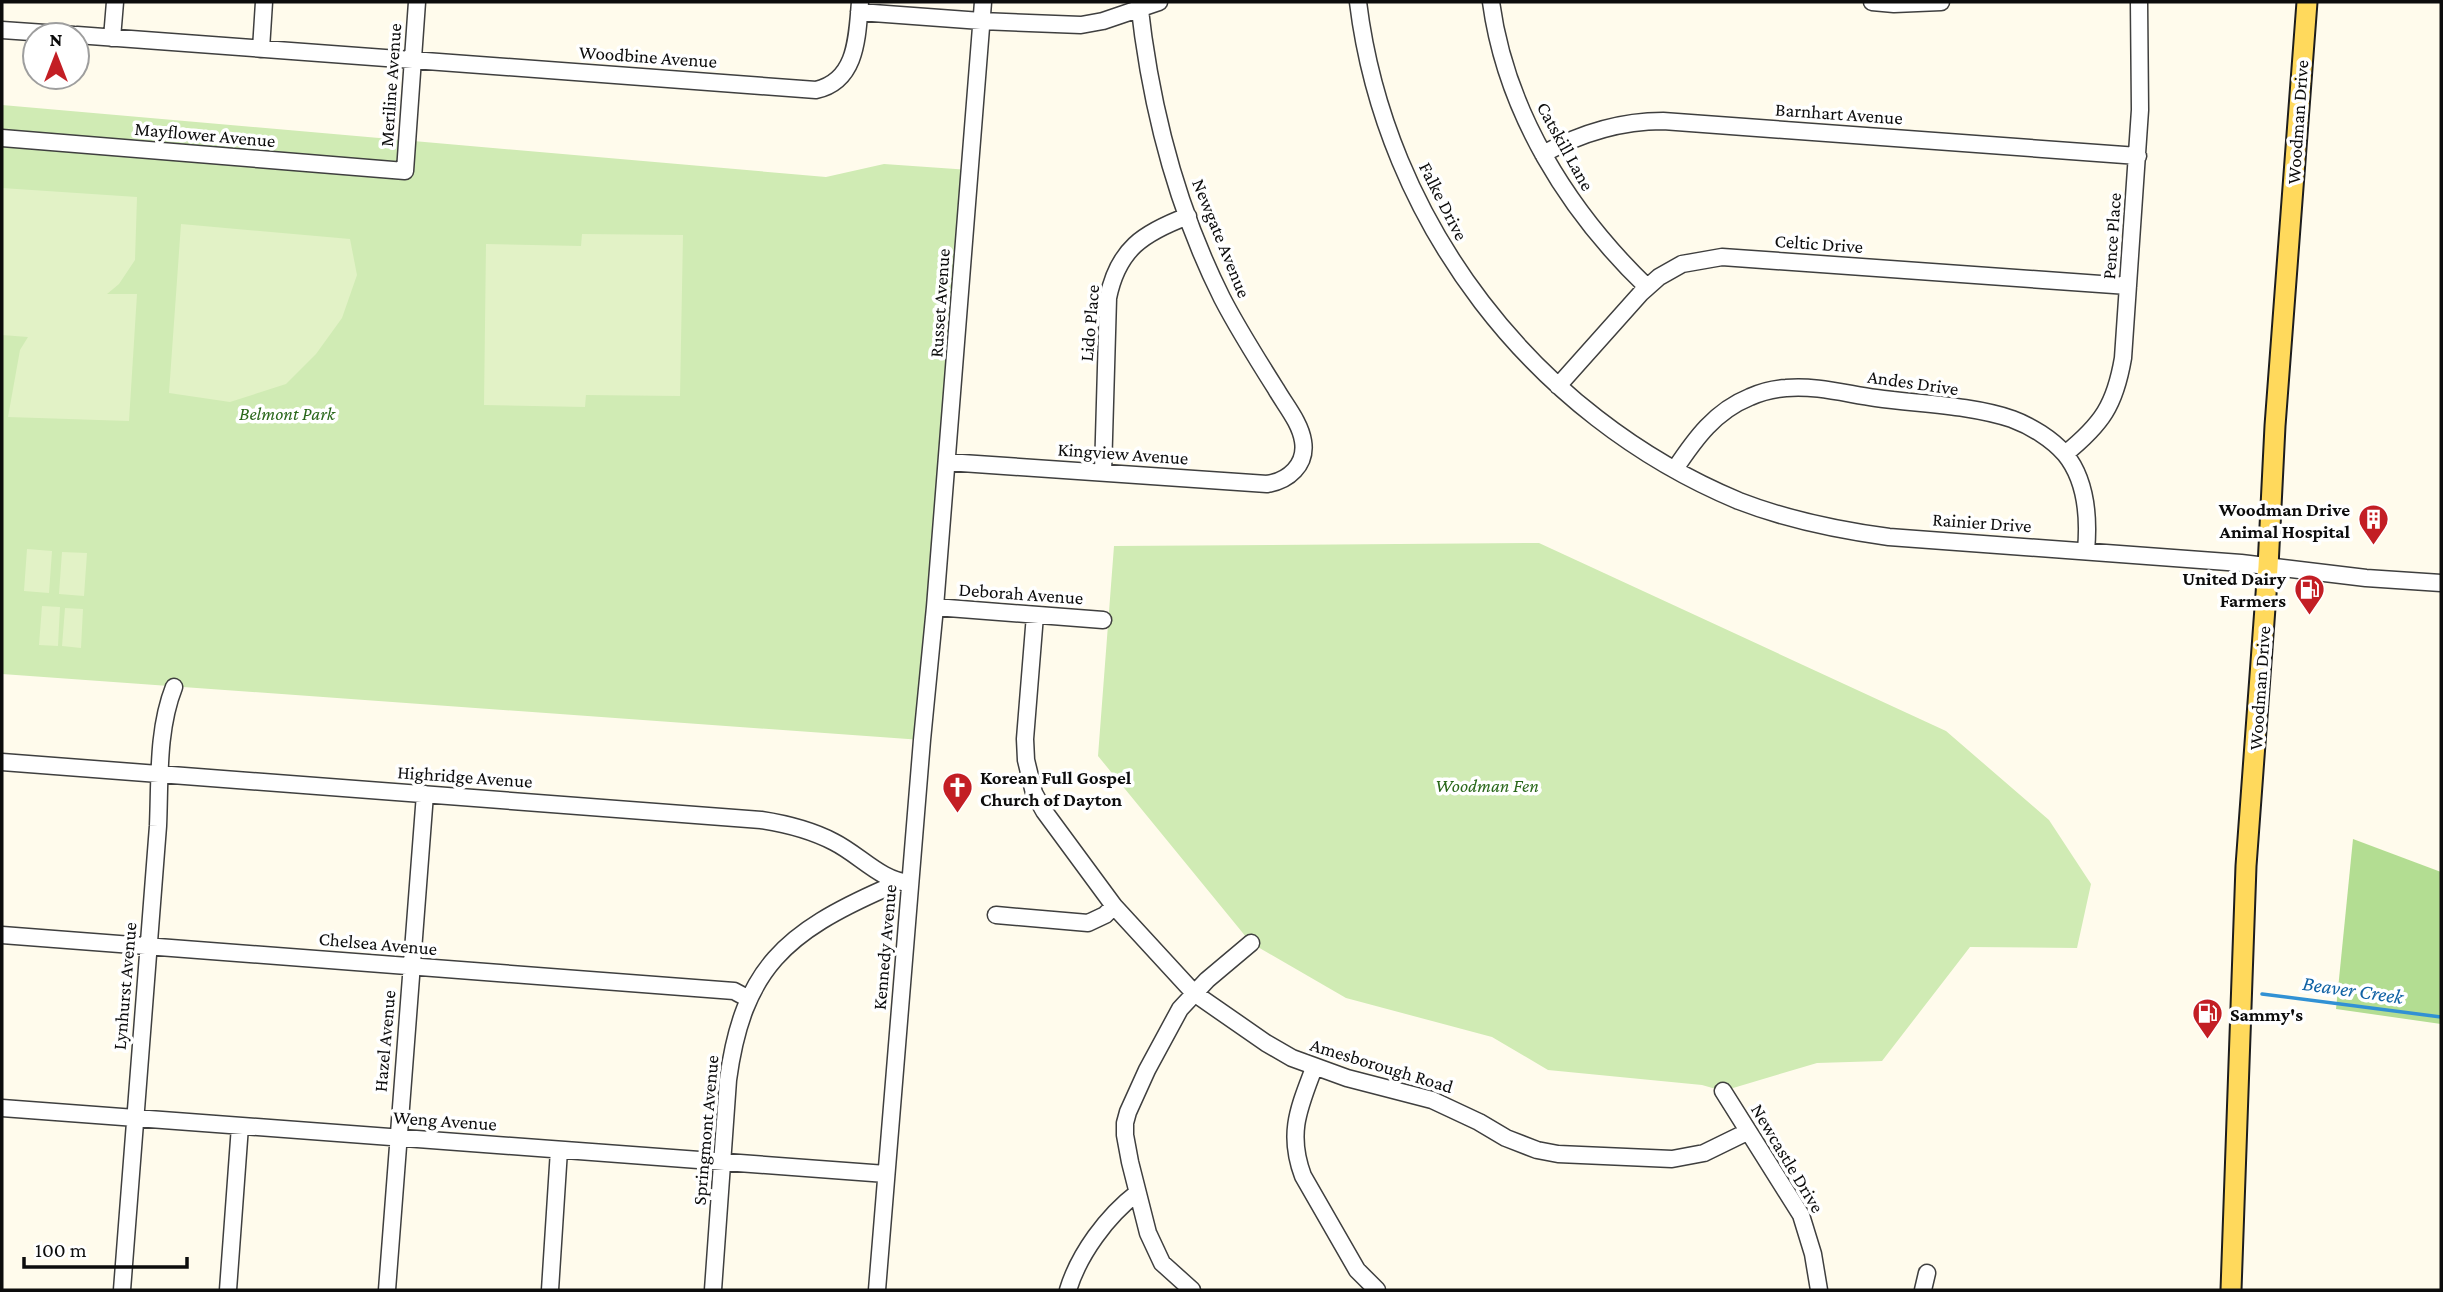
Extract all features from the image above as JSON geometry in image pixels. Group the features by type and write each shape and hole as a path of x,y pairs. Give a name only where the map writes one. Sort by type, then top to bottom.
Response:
{"main road":[{"name":"Woodman Drive","path":"2231,1290 2245,888 2268,567 2275,426 2307,2"}],"street":[{"path":"112,38 115,2"},
{"path":"261,49 264,2"},
{"name":"Meriline Avenue","path":"405,171 417,2"},
{"name":"Russet Avenue","path":"935,607 983,2"},
{"name":"Woodbine Avenue","path":"91,36 816,90 835,83 849,66 859,7 981,21 1081,25 1103,20 1140,5 1159,2"},
{"name":"Falke Drive","path":"1358,2 1380,108 1402,166 1432,228 1487,310 1527,357 1558,386"},
{"name":"Catskill Lane","path":"1491,2 1499,41 1516,94 1544,154 1576,207 1647,287"},
{"path":"1872,2 1941,2"},
{"name":"Pence Place","path":"2065,454 2095,427 2106,411 2116,393 2123,358 2138,156 2139,2"},
{"name":"Newgate Avenue","path":"1140,5 1155,103 1166,149 1188,216 1227,306 1299,427 1304,446 1294,472"},
{"name":"Woodbine Avenue","path":"2,30 21,31"},
{"name":"Barnhart Avenue","path":"1544,154 1563,143 1601,129 1628,123 1663,121 2138,156"},
{"name":"Mayflower Avenue","path":"2,138 405,171"},
{"name":"Lido Place","path":"1103,472 1108,299 1111,283 1123,257 1139,241 1160,227 1188,216"},
{"name":"Celtic Drive","path":"1558,386 1647,287 1682,264 1722,257 2128,286"},
{"name":"Rainier Drive","path":"1558,386 1607,426 1675,469 1742,502 1785,517 1845,531 1889,537 2086,551 2441,583"},
{"name":"Andes Drive","path":"1675,469 1706,426 1719,415 1749,397 1786,388 1992,413 2032,428 2065,454 2081,483 2087,524 2086,551"},
{"name":"Kingview Avenue","path":"947,462 1267,484 1286,478 1294,472"},
{"name":"Deborah Avenue","path":"935,607 1102,620"},
{"name":"Kennedy Avenue","path":"877,1290 902,882 935,607"},
{"name":"Amesborough Road","path":"1035,615 1025,739 1029,776 1044,811 1114,906 1194,993 1266,1043 1314,1068 1432,1100 1521,1145 1558,1154 1672,1159 1704,1153 1747,1132"},
{"name":"Lynhurst Avenue","path":"122,1290 158,826 159,775 169,698 174,687"},
{"name":"Highridge Avenue","path":"2,762 761,820 783,823 812,832 902,882"},
{"name":"Hazel Avenue","path":"387,1290 425,794"},
{"name":"Springmont Avenue","path":"713,1290 731,1054 749,999 774,959 804,930 822,918 902,882"},
{"path":"996,915 1088,923 1105,915 1114,906"},
{"name":"Chelsea Avenue","path":"2,935 734,991 749,999"},
{"path":"1192,1290 1162,1263 1148,1233 1125,1135 1128,1112 1170,1025 1194,993 1251,943"},
{"path":"1314,1068 1297,1113 1294,1130 1297,1161 1357,1270 1377,1290"},
{"name":"Newcastle Drive","path":"1723,1091 1801,1216 1814,1254 1819,1290"},
{"name":"Weng Avenue","path":"2,1108 886,1174"},
{"path":"228,1290 240,1126"},
{"path":"550,1290 559,1150"},
{"path":"1069,1290 1080,1262 1096,1237 1126,1201 1137,1193"},
{"path":"1923,1290 1927,1273"}],"green space":[{"name":"Belmont Park","path":"2,105 826,177 884,164 970,170 922,740 2,674"},
{"path":"2,188 137,197 135,260 119,284 107,294 137,294 129,421 8,417 20,350 28,337 2,335"},
{"path":"181,224 350,239 357,275 342,318 316,354 286,384 230,402 169,393"},
{"path":"582,234 683,235 680,396 586,395 585,407 484,405 486,244 581,246"},
{"name":"Woodman Fen","path":"1539,543 1946,731 2049,820 2091,884 2077,948 1970,947 1882,1061 1817,1063 1723,1091 1702,1085 1548,1070 1492,1037 1346,998 1251,943 1098,756 1114,546"},
{"path":"27,549 52,551 49,593 24,591"},
{"path":"62,552 87,553 84,596 59,594"},
{"path":"42,606 60,607 58,646 39,645"},
{"path":"65,608 83,609 81,648 62,646"},
{"path":"2353,839 2441,872 2441,1024 2336,1009"}],"waterway":[{"name":"Beaver Creek","path":"2262,994 2441,1017"}],"place":[{"name":"Woodman Drive Animal Hospital","path":"2373,547"},
{"name":"United Dairy Farmers","path":"2309,616"},
{"name":"Korean Full Gospel Church of Dayton","path":"957,815"},
{"name":"Sammy's","path":"2207,1041"}]}
